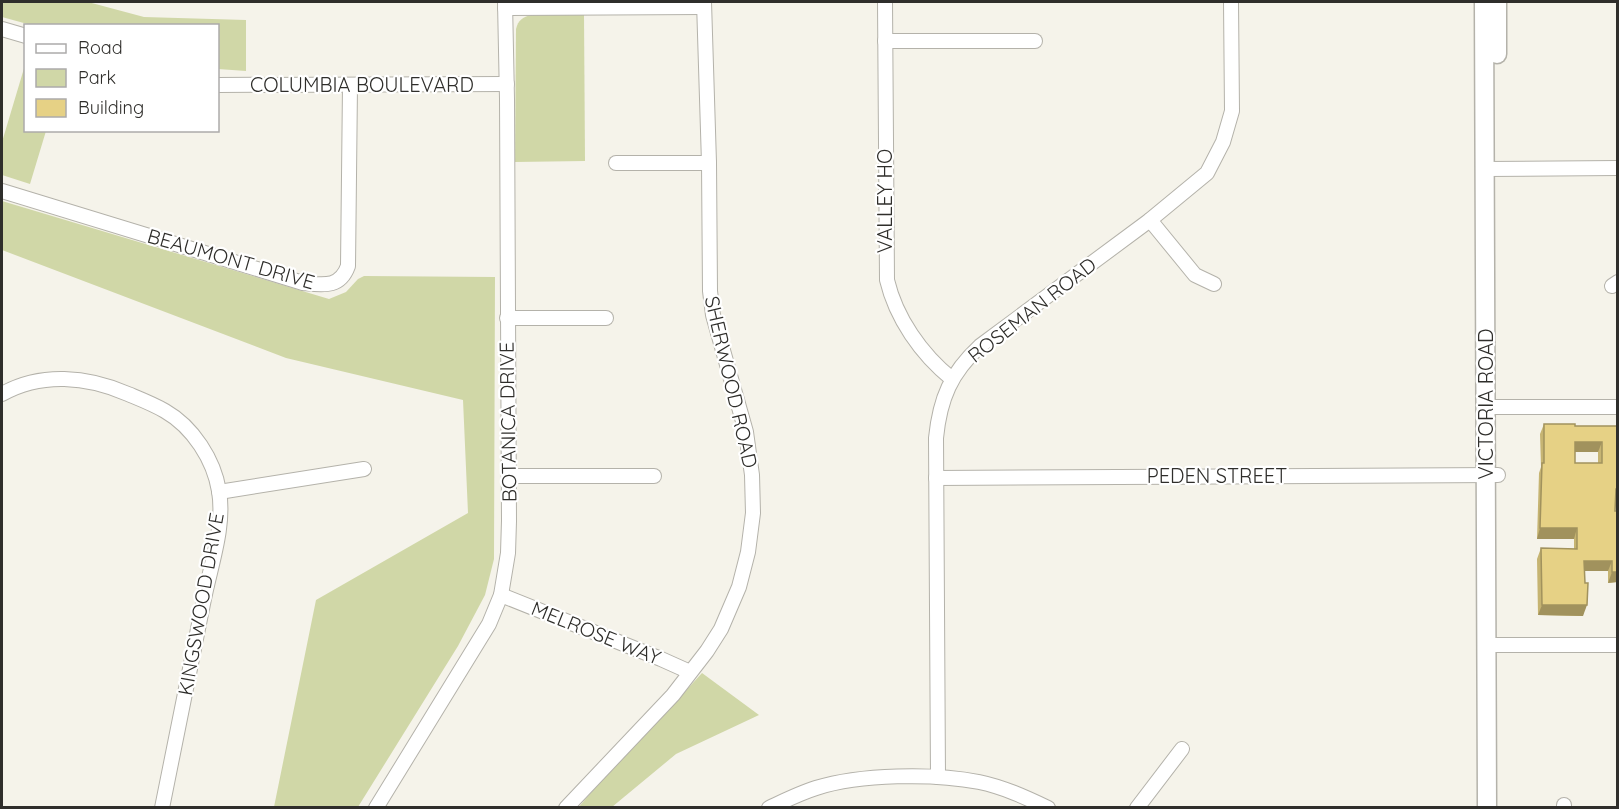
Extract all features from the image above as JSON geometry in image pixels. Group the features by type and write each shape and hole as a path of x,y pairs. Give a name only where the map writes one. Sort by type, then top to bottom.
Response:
{"main road":[{"name":"VICTORIA ROAD","path":"1484,2 1491,169 1492,407 1492,645 1487,807"},
{"name":"VICTORIA ROAD","path":"1491,169 1497,2"},
{"name":"VICTORIA ROAD","path":"1492,645 1499,807"}],"street":[{"name":"VALLEY HO","path":"885,2 887,279 896,308 905,325 933,363 952,379"},
{"name":"ROSEMAN ROAD","path":"938,777 936,478 938,422 942,402 960,367 980,346 1150,220 1207,173 1223,142 1232,111 1231,2"},
{"path":"505,5 704,4"},
{"name":"SHERWOOD ROAD","path":"566,807 673,694 721,629 739,587 748,552 753,513 752,475 746,432 711,303 704,4"},
{"name":"BOTANICA DRIVE","path":"376,807 480,640 501,595 507,553 509,476 505,5"},
{"path":"2,30 24,36"},
{"path":"885,41 1035,40"},
{"name":"COLUMBIA BOULEVARD","path":"219,85 507,84"},
{"name":"BEAUMONT DRIVE","path":"2,191 303,283 327,286 336,283 346,273 348,266 350,86"},
{"path":"616,163 709,163"},
{"path":"1491,169 1617,168"},
{"path":"1150,220 1195,275 1214,284"},
{"path":"507,318 606,318"},
{"name":"KINGSWOOD DRIVE","path":"2,394 12,388 35,381 60,378 90,381 118,390 166,411 198,441 209,460 219,492 217,539 162,807"},
{"path":"1492,407 1617,407"},
{"path":"219,492 364,469"},
{"name":"PEDEN STREET","path":"936,478 1492,475"},
{"path":"509,476 654,476"},
{"name":"MELROSE WAY","path":"501,595 661,658 690,672"},
{"path":"1492,645 1617,645"},
{"path":"1137,807 1182,749"},
{"path":"769,807 817,788 870,778 938,777 979,782 1014,792 1048,807"}],"green space":[{"path":"2,2 88,2 144,17 246,20 246,71 219,69 219,24 27,24 2,17"},
{"path":"531,15 584,15 585,161 515,162 516,29 521,19"},
{"path":"24,68 24,132 46,132 30,184 2,175 2,142"},
{"path":"2,201 329,299 346,292 364,276 495,277 494,559 485,595 458,646 358,807 274,807 316,600 468,513 463,400 286,358 2,250"},
{"path":"702,673 759,715 676,754 612,807 578,808 608,773"}],"building":[{"path":"1544,424 1617,426 1615,511 1617,511 1617,572 1612,572 1612,561 1584,561 1585,583 1588,583 1587,605 1542,605 1541,548 1577,549 1577,528 1540,528 1542,463 1544,463","holes":["1575,442 1602,442 1602,463 1575,463"]}]}
